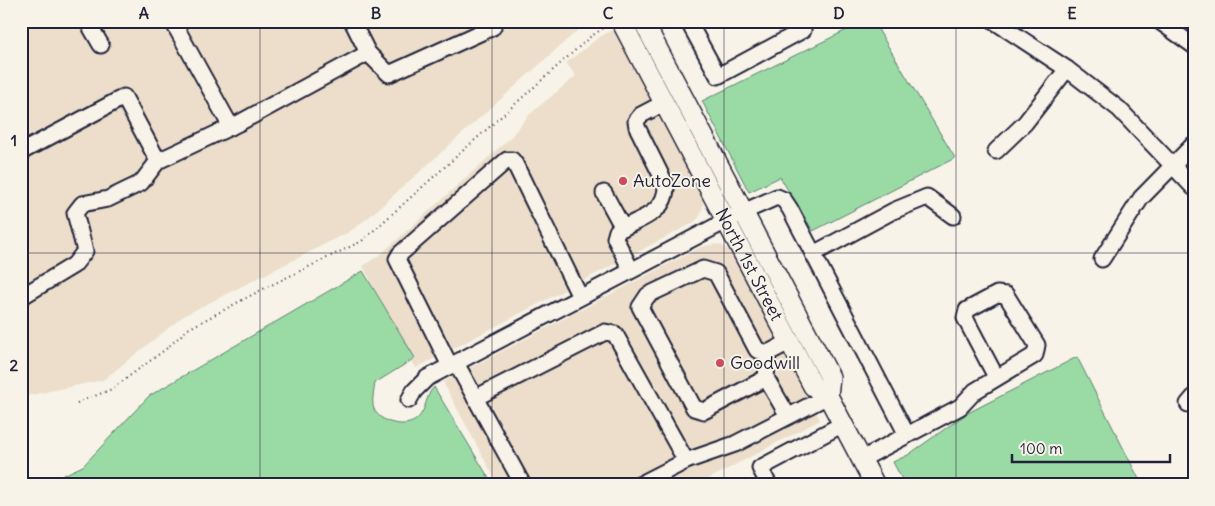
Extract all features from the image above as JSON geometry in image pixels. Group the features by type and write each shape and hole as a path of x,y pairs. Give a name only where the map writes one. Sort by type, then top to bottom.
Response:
{"main road":[{"name":"North 1st Street","path":"642,21 830,377 828,396"},
{"name":"North 1st Street","path":"616,22 664,103 813,386 828,396 875,485"}],"street":[{"path":"86,21 101,46"},
{"path":"352,21 368,53 389,74 493,27 490,21"},
{"path":"688,21 718,76 803,30 803,21"},
{"path":"994,21 1067,68 1119,109 1194,188"},
{"path":"1159,21 1194,46"},
{"path":"173,22 231,127"},
{"path":"21,297 74,265 85,251 75,213 82,204 108,199 141,183 158,161 231,127 368,53"},
{"path":"996,151 1025,124 1067,68"},
{"path":"21,152 124,96 158,161"},
{"path":"631,270 615,238 617,232 657,210 664,204 666,185 637,127 636,121 641,115 664,103"},
{"path":"1102,259 1140,198 1194,144"},
{"path":"523,485 475,398 453,364 397,258 508,160 512,160 580,297"},
{"path":"604,193 623,228"},
{"path":"409,400 414,391 427,378 726,220 777,197 784,200 908,435"},
{"path":"813,254 893,211 927,197 953,216"},
{"path":"766,378 704,411 694,408 640,307 648,295 702,269 716,273 757,350 768,353 790,342"},
{"path":"862,459 960,407 975,391 1035,355 1037,345 1006,295 997,294 967,310 965,318 996,377"},
{"path":"475,398 605,332 615,334 686,461"},
{"path":"768,353 766,378 788,416"},
{"path":"640,485 686,461 735,444 828,396"},
{"path":"768,485 760,468 843,424"}],"path":[{"path":"76,403 112,389 166,349 188,329 263,289 362,241 590,37 616,22"}],"shaded area":[{"path":"21,21 588,21 368,218 349,232 185,315 103,380 21,397"},
{"path":"615,28 702,194 703,206 700,216 693,223 416,368 363,266 381,254 509,139 530,114 576,76 566,63 598,38"},
{"path":"716,244 723,246 733,254 820,420 697,485 498,485 443,382 701,247"}],"green space":[{"path":"865,21 873,21 955,158 813,231 780,177 749,192 702,101"},
{"path":"363,271 415,358 375,383 373,406 376,412 380,417 393,423 407,424 413,422 421,414 434,387 493,485 42,485 83,466 149,396"},
{"path":"1077,357 1142,485 905,485 893,462 908,455 966,414"}],"place":[{"name":"AutoZone","path":"623,181"},
{"name":"Goodwill","path":"720,363"}]}
